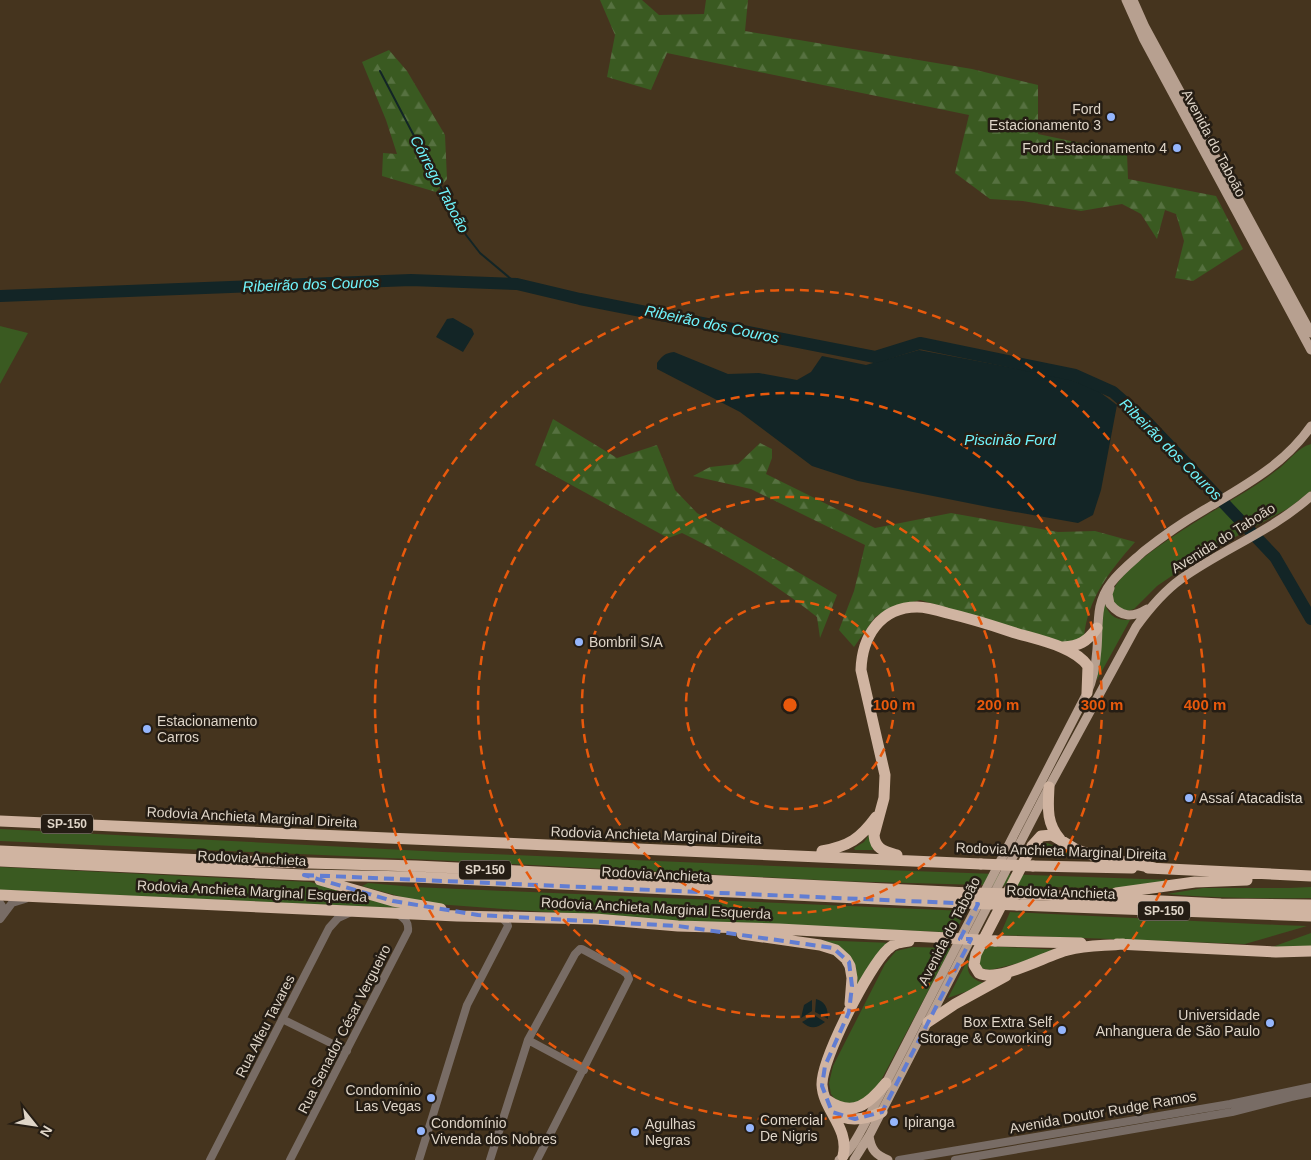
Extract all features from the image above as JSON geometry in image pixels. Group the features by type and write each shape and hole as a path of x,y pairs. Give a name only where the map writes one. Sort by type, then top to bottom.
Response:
{"highway":[{"path":"948,862 896,855 880,849 876,845 874,834 886,790 884,769 861,670 861,659 865,643 873,629 892,612 906,608 925,607 981,622 1063,648 1078,655 1088,666 1088,693"},
{"path":"1063,648 1086,642 1097,628"},
{"path":"1050,787 1048,818 1060,839"},
{"path":"803,855 840,848 850,843 867,829 881,810"},
{"name":"Rodovia Anchieta Marginal Direita","path":"0,821 637,850 803,855 1033,866 1154,868 1306,876"},
{"path":"1123,944 1068,950 1018,969 992,976 985,976 977,972 973,962 1034,842 1041,836 1047,834 1060,839 1082,852 1154,868"},
{"name":"Rodovia Anchieta","path":"0,851 416,866 967,898"},
{"name":"Rodovia Anchieta","path":"0,861 304,875 414,877 1019,900 1311,916"},
{"path":"304,875 393,901 478,915"},
{"path":"1073,896 1130,892 1195,882 1306,876"},
{"name":"Rodovia Anchieta Marginal Esquerda","path":"0,895 351,912 595,919 678,926 779,929 996,941 1123,944 1276,952 1311,951"},
{"name":"Rodovia Anchieta","path":"1019,900 1073,896 1221,904 1311,905"},
{"path":"678,926 833,948 842,954 850,966 852,978 849,1012"},
{"path":"845,1159 844,1140 822,1086 823,1071 849,1012 874,966 888,949 899,942 928,937"},
{"path":"928,1022 954,1004 1018,969"},
{"path":"827,1100 846,1108 858,1107 873,1098 886,1083"},
{"path":"832,1112 847,1119 868,1118 882,1112"}],"main road":[{"name":"Avenida do Taboão","path":"1126,0 1143,38 1311,350"},
{"name":"Avenida do Taboão","path":"1133,0 1145,27 1311,333"},
{"name":"Avenida do Taboão","path":"845,1159 1088,693 1096,662 1097,616 1102,599 1111,583 1133,560 1160,539 1238,490 1282,459 1300,442 1311,426"},
{"path":"1300,442 1311,440"},
{"name":"Avenida do Taboão","path":"845,1159 869,1136 1123,649 1151,606 1179,580 1268,527 1299,507 1311,496"},
{"path":"1111,583 1108,594 1110,604 1121,614 1135,615 1151,606"},
{"path":"869,1136 874,1152 888,1160"}],"street":[{"path":"0,917 15,901 43,896"},
{"path":"0,903 2,906 0,917"},
{"name":"Rua Alfeu Tavares","path":"210,1160 329,928 338,918 351,912"},
{"name":"Rua Senador César Vergueiro","path":"290,1160 408,931 409,925 407,921 396,913"},
{"path":"418,1160 467,1005 508,926 500,916"},
{"path":"490,1160 528,1040 575,954 580,949 627,974 629,979 537,1160"},
{"path":"282,1019 347,1051"},
{"path":"528,1040 584,1070"},
{"name":"Avenida Doutor Rudge Ramos","path":"899,1160 1230,1104 1311,1086"},
{"name":"Avenida Doutor Rudge Ramos","path":"955,1160 1232,1112 1311,1093"}],"highlighted area":[{"path":"304,875 978,904 960,939 971,939 882,1112 855,1119 832,1112 822,1086 825,1066 849,1012 852,986 849,962 833,948 678,926 478,915 393,901"}],"green space":[{"path":"600,0 642,0 659,15 704,14 706,0 748,0 745,31 972,69 1038,85 1038,134 1127,153 1128,179 1216,196 1243,249 1193,281 1175,278 1184,241 1176,214 1165,210 1157,239 1141,214 1122,204 1081,211 1023,201 990,199 955,173 969,115 667,53 651,90 607,77 615,35"},
{"path":"389,50 407,71 445,135 447,179 436,192 382,176 383,153 397,154 386,120 362,62"},
{"path":"0,326 28,333 0,384"},
{"path":"553,419 617,458 657,445 675,490 697,513 837,595 820,638 817,617 786,593 752,571 682,533 668,538 535,465"},
{"path":"760,443 772,449 772,458 766,474 875,528 951,513 1058,532 1095,531 1135,542 1101,586 1090,611 1084,638 1066,643 920,600 891,608 875,617 854,647 839,630 854,591 865,545 751,489 693,476 710,467 738,464"},
{"path":"1311,444 1311,491 1289,508 1224,543 1185,567 1157,586 1134,609 1124,612 1115,604 1112,598 1116,585 1150,553 1259,483 1281,467 1299,450"},
{"path":"1104,600 1112,616 1130,620 1097,680"},
{"path":"0,829 443,852 1171,880 1124,889 838,881 434,860 0,841"},
{"path":"871,832 873,850 855,850 854,848 864,842"},
{"path":"1047,843 1081,857 1036,854 1037,849"},
{"path":"0,867 310,882 421,909 0,890"},
{"path":"368,883 414,887 966,911 956,931 942,932 655,920 436,904 409,899 362,886"},
{"path":"1311,887 1311,898 1239,898 1167,894 1203,888"},
{"path":"1010,912 1307,926 1245,944 1000,935"},
{"path":"1311,933 1311,947 1269,948"},
{"path":"814,940 893,943 857,990 855,972"},
{"path":"975,946 977,946 968,965 969,973 978,981 990,983 948,998"},
{"path":"913,947 951,948 878,1086 863,1102 846,1105 831,1094 829,1083 833,1066 885,964 896,951"},
{"path":"985,947 1060,950 1039,958 990,970 980,968 979,957"}],"water":[{"path":"453,318 472,329 474,334 463,352 436,337 447,319"},
{"name":"Piscinão Ford","path":"919,350 1067,378 1097,390 1117,405 1101,490 1093,515 1078,523 858,481 812,466 740,412 657,369 657,363 662,357 674,352 728,374 759,373 797,380 811,372 822,356 866,365"},
{"path":"816,999 826,1006 828,1019 815,1012"},
{"path":"812,1000 812,1011 801,1018 804,1005"},
{"path":"814,1015 825,1022 813,1027 802,1022"}],"waterway":[{"name":"Córrego Taboão","path":"380,71 466,235 480,253 517,284"},
{"name":"Ribeirão dos Couros","path":"0,296 411,280 517,284 580,299 875,357 920,343 1075,375 1113,392 1144,419 1275,557 1311,619"}],"place":[{"name":"Ford Estacionamento 3","path":"1111,117"},
{"name":"Ford Estacionamento 4","path":"1177,148"},
{"name":"Bombril S/A","path":"579,642"},
{"name":"Estacionamento Carros","path":"147,729"},
{"name":"Assaí Atacadista","path":"1189,798"},
{"name":"Universidade Anhanguera de São Paulo","path":"1270,1023"},
{"name":"Box Extra Self Storage & Coworking","path":"1062,1030"},
{"name":"Condomínio Las Vegas","path":"431,1098"},
{"name":"Ipiranga","path":"894,1122"},
{"name":"Comercial De Nigris","path":"750,1128"},
{"name":"Condomínio Vivenda dos Nobres","path":"421,1131"},
{"name":"Agulhas Negras","path":"635,1132"}]}
